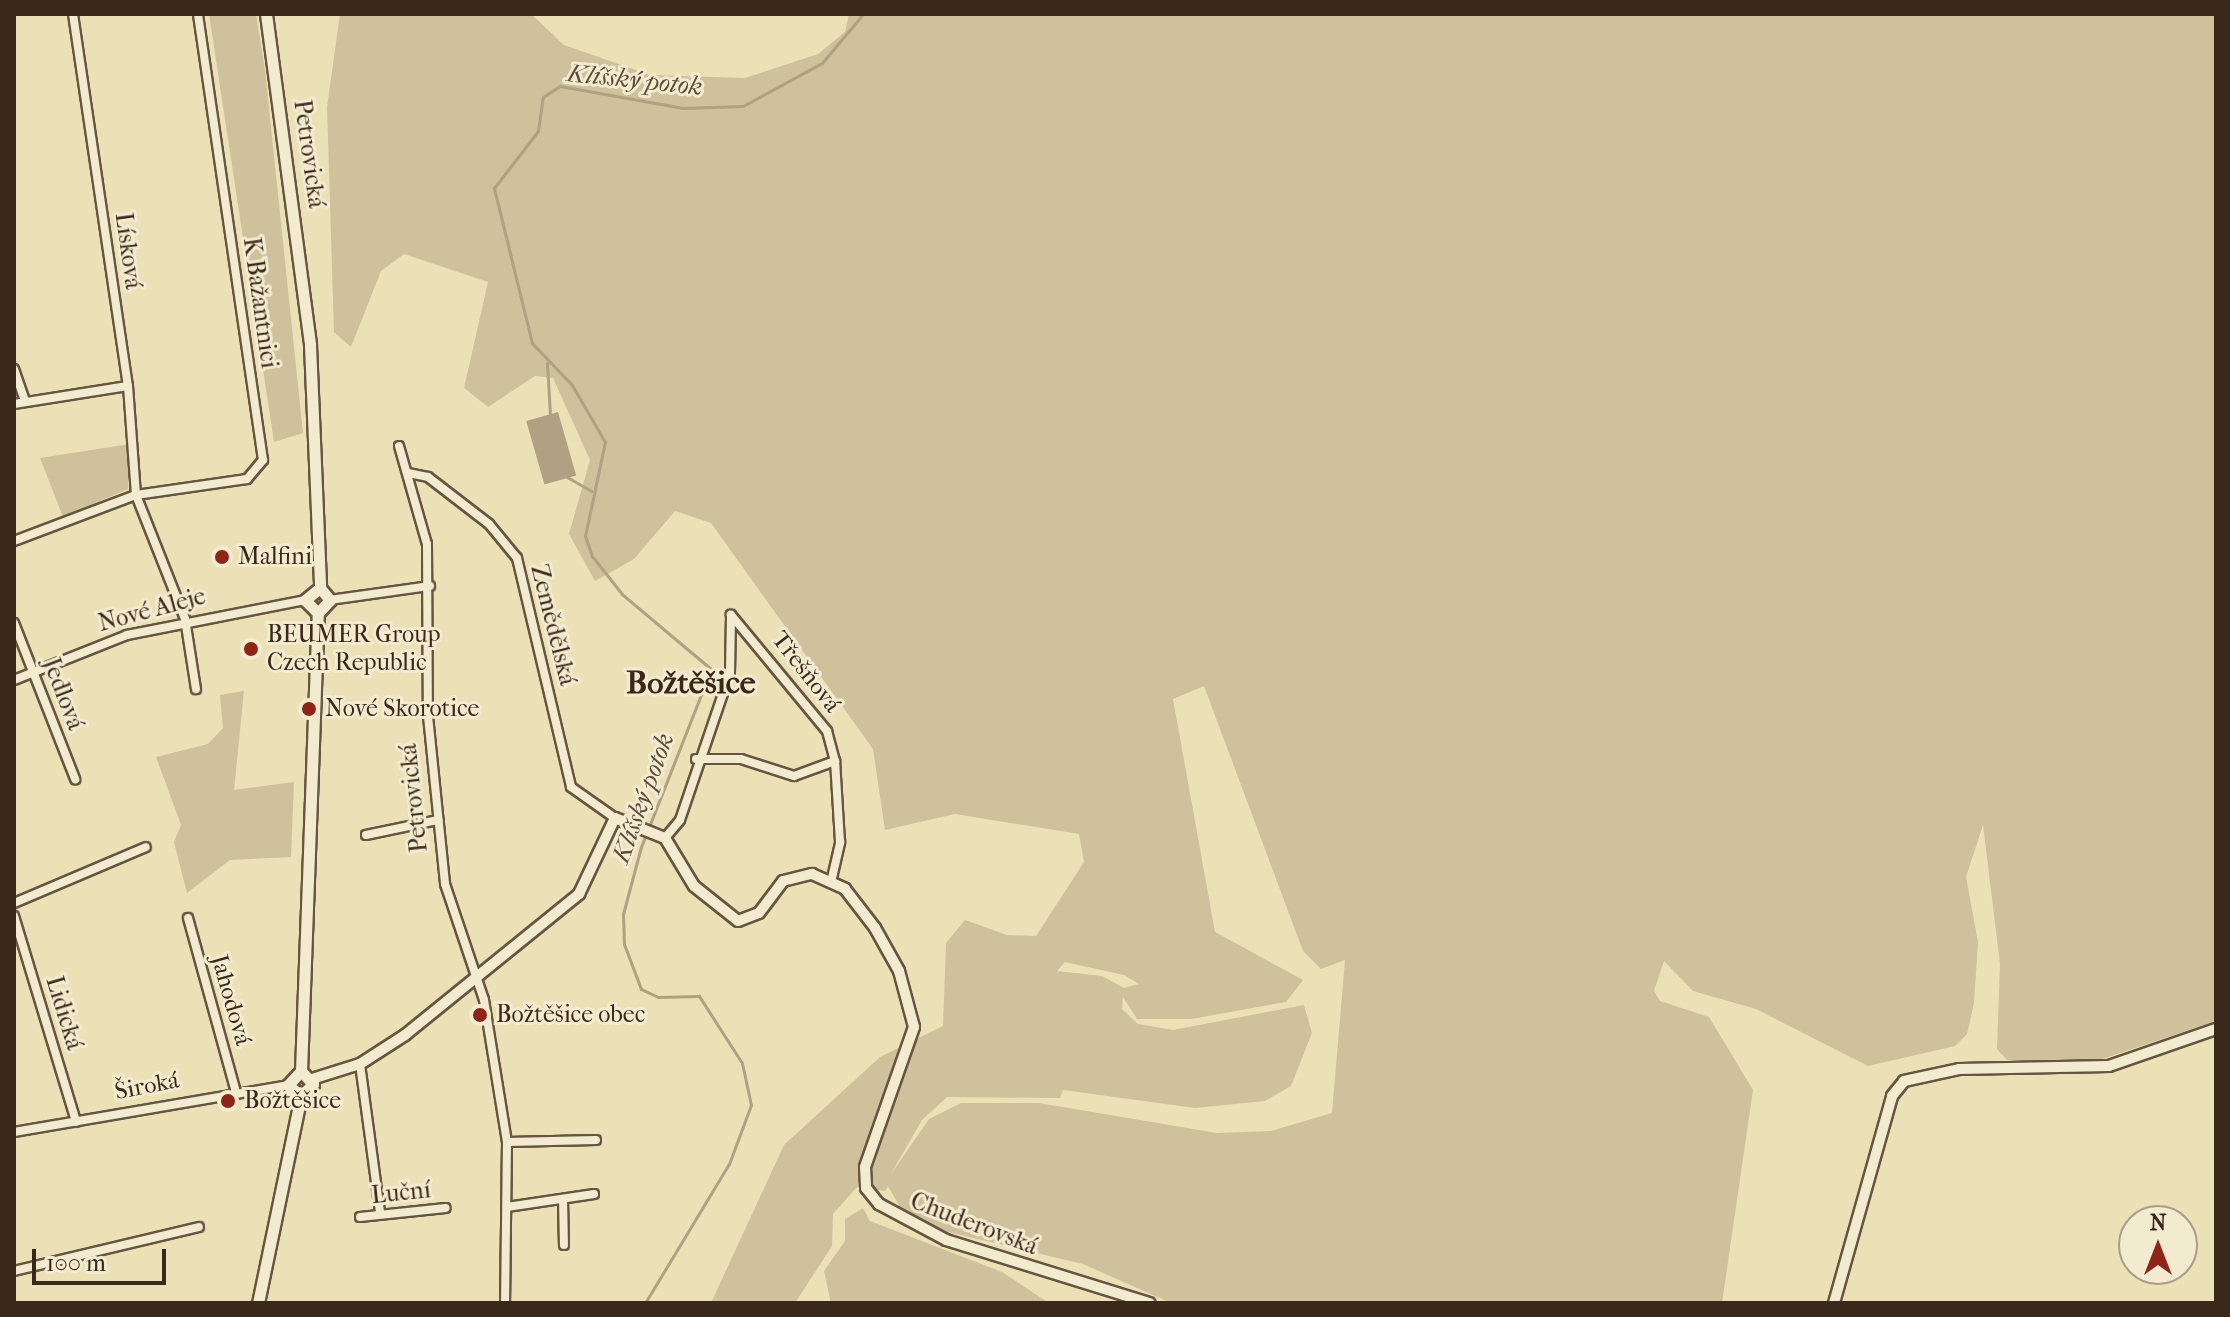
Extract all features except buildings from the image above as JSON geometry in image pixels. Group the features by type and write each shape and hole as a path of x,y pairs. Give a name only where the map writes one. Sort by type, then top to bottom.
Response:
{"main road":[{"name":"Petrovická","path":"266,14 310,345 320,588"},
{"path":"301,1096 288,1085 301,1071 318,613 330,600 320,588 305,600 318,613"},
{"path":"258,1303 301,1096 312,1079 301,1071"}],"street":[{"name":"Lísková","path":"73,14 128,386 136,495 185,619 196,689"},
{"name":"K Bažantnici","path":"14,541 136,495 247,479 263,460 198,14"},
{"path":"14,369 25,401"},
{"path":"14,404 128,386"},
{"name":"Petrovická","path":"399,446 408,473 430,586 428,716 445,884 490,1030 507,1142 505,1303"},
{"name":"Zemědělská","path":"408,473 428,477 489,524 517,558 571,787 615,818"},
{"path":"330,600 430,586"},
{"name":"Nové Aleje","path":"14,680 185,619 305,600"},
{"name":"Třešňová","path":"696,759 730,673 731,615 827,731 835,761 840,842 832,878"},
{"name":"Jedlová","path":"14,623 75,779"},
{"path":"665,838 680,820 696,759 741,759 794,776 835,761"},
{"path":"312,1079 360,1064 579,894 615,818 665,838 694,886 738,921 759,913 792,877 832,878"},
{"path":"366,835 438,820"},
{"path":"14,903 146,847"},
{"name":"Chuderovská","path":"832,878 889,950 913,1014 914,1038 865,1167 871,1196 911,1226 946,1240 1149,1303"},
{"name":"Lidická","path":"14,916 76,1122"},
{"name":"Jahodová","path":"188,918 236,1092"},
{"path":"1834,1303 1892,1096 1904,1081 1950,1070 2109,1066 2216,1029"},
{"path":"360,1064 380,1212"},
{"name":"Široká","path":"14,1132 288,1085"},
{"path":"507,1142 596,1140"},
{"path":"507,1207 594,1194"},
{"path":"563,1199 564,1245"},
{"name":"Luční","path":"360,1217 380,1212 446,1208"},
{"path":"14,1271 199,1227"}],"shaded area":[{"path":"209,14 256,14 265,70 303,433 274,442"},
{"path":"340,14 531,14 564,45 650,75 745,78 818,54 845,32 849,14 2216,14 2216,1021 2084,1065 2007,1060 1997,1049 2000,964 1983,825 1966,877 1978,942 1974,1003 1967,1034 1955,1046 1868,1066 1756,1009 1693,991 1664,961 1654,991 1660,1001 1709,1017 1753,1090 1722,1303 1171,1303 1083,1264 931,1228 900,1207 888,1186 885,1191 857,1187 833,1214 832,1246 795,1303 711,1303 784,1145 880,1057 943,1026 946,943 965,920 1007,935 1036,936 1084,862 1079,834 955,814 885,830 873,749 711,523 675,511 634,559 595,581 569,534 590,460 553,378 535,376 488,407 464,388 488,282 404,254 381,271 351,347 334,332 327,107","holes":["1204,686 1303,951 1321,969 1345,960 1332,1113 1271,1131 1217,1133 1039,1103 961,1103 929,1119 891,1174 922,1120 947,1097 1060,1098 1063,1090 1195,1108 1265,1101 1291,1086 1312,1033 1304,1005 1173,1030 1138,1024 1122,1009 1123,997 1137,1019 1191,1019 1286,1002 1303,980 1215,932 1173,699","1065,962 1124,975 1139,984 1124,988 1102,976 1057,971"]},
{"path":"558,412 576,475 544,485 526,421"},
{"path":"130,444 128,489 63,517 40,458"},
{"path":"244,691 234,790 294,782 291,857 230,860 187,893 174,842 181,825 156,757 208,744 223,728 220,695"},
{"path":"863,1208 870,1221 1002,1272 1049,1303 831,1303 824,1271 845,1241 845,1219"}],"waterway":[{"name":"Klíšský potok","path":"645,1303 729,1164 751,1105 742,1063 699,996 658,997 641,989 624,944 623,914 641,847 711,669 622,594 592,556 585,536 605,442 572,385 532,343 494,188 538,131 543,97 560,86 683,108 743,106 822,63 863,14"},
{"path":"547,363 550,415"},
{"path":"567,477 591,491"},
{"path":"2212,1303 2216,1302"}],"place":[{"name":"Malfini","path":"222,557"},
{"name":"BEUMER Group Czech Republic","path":"251,649"},
{"name":"Nové Skorotice","path":"309,709"},
{"name":"Božtěšice obec","path":"480,1015"},
{"name":"Božtěšice","path":"228,1101"}],"district":[{"name":"Božtěšice","path":"691,683"}]}
